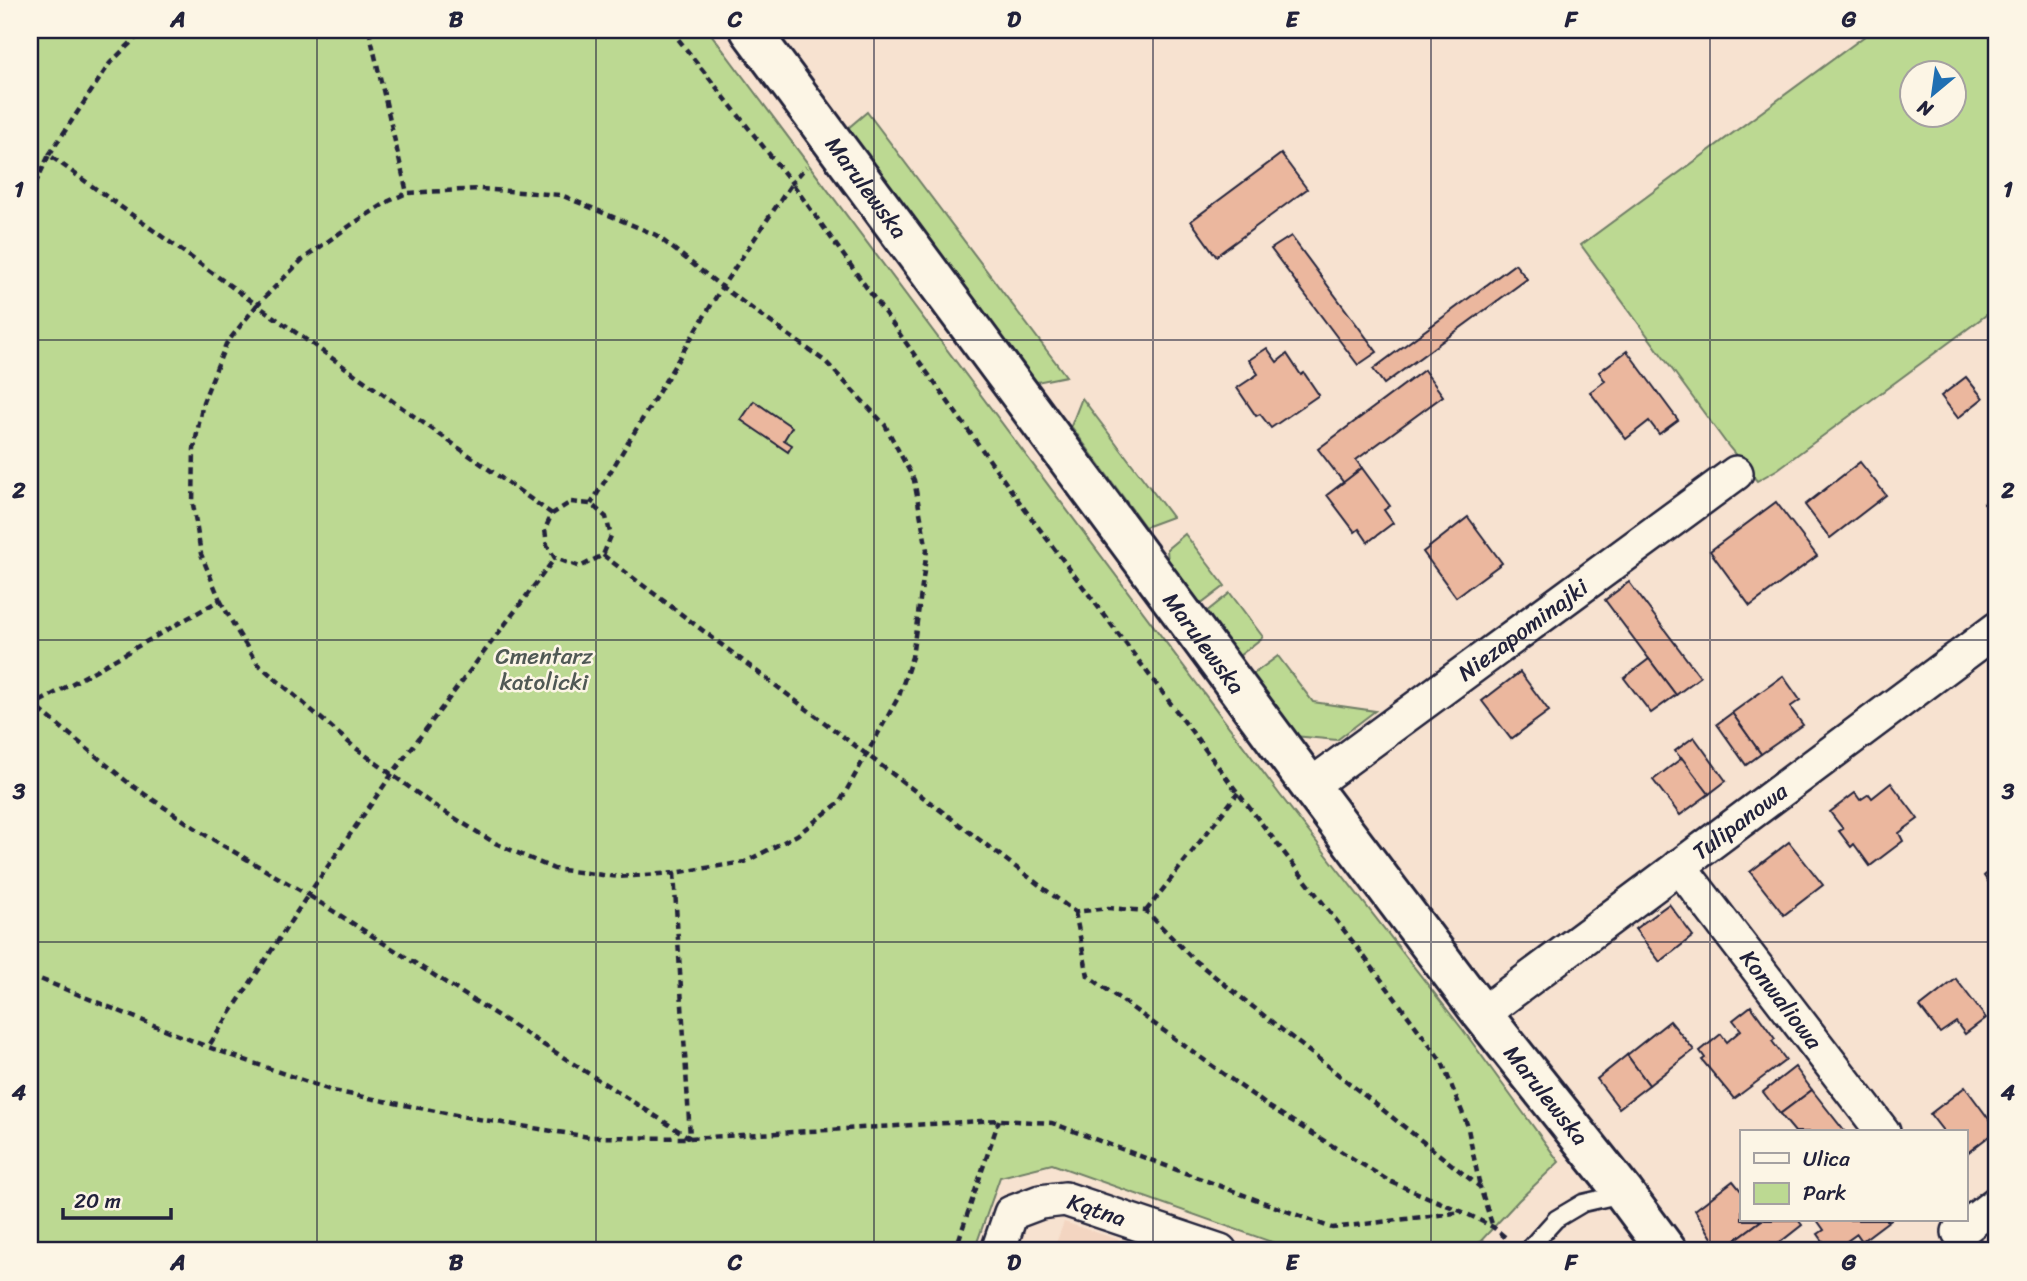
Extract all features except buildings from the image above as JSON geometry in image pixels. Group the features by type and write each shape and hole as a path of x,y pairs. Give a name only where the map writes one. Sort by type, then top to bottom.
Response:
{"street":[{"name":"Marulewska","path":"750,30 1310,786 1482,1014 1667,1251"},
{"name":"Niezapominajki","path":"1310,786 1735,473"},
{"name":"Tulipanowa","path":"1482,1014 1997,629"},
{"name":"Konwaliowa","path":"1679,866 1881,1130"},
{"name":"Kątna","path":"998,1251 1012,1213 1040,1202 1065,1199 1220,1251"},
{"path":"1961,1234 1997,1203"}],"lane":[{"path":"1521,1247 1556,1219 1583,1203 1624,1194"}],"path":[{"path":"30,195 49,155 110,63 144,30"},
{"path":"369,30 407,193"},
{"path":"671,30 792,183 1023,507 1442,1062 1467,1124 1480,1187 1493,1227"},
{"path":"591,504 722,288 792,183 833,143"},
{"path":"49,155 552,514"},
{"path":"480,189 561,195 656,234 722,288 826,362 885,425 914,480 928,550 912,657 900,696 840,802 797,835 745,862 674,873 618,877 554,869 495,843 432,804 335,731 257,663 220,600 201,554 193,504 194,449 203,402 226,344 257,305 303,259 351,225 407,193 480,189"},
{"path":"571,502 591,504 606,517 611,536 604,555 580,567 555,558 547,545 545,529 552,514 571,502"},
{"path":"604,555 1075,912 1088,976 1268,1106 1390,1181 1493,1227 1521,1247"},
{"path":"208,1047 392,774 555,558"},
{"path":"220,600 31,705 131,785 206,836 308,895 690,1138"},
{"path":"1146,911 1238,793"},
{"path":"674,873 690,1138"},
{"path":"1075,912 1108,908 1146,911 1194,960 1480,1187"},
{"path":"30,975 208,1047 333,1091 589,1137 690,1138 999,1120 1052,1123 1332,1228 1463,1213"},
{"path":"955,1251 999,1120"}],"shaded area":[{"path":"1064,1222 1154,1251 1053,1251"}],"green space":[{"name":"Cmentarz katolicki","path":"30,30 708,30 1280,795 1463,1030 1559,1162 1519,1200 1473,1251 1297,1251 1052,1164 1000,1177 974,1251 30,1251"},
{"path":"1873,30 1997,30 1997,307 1778,469 1757,481 1729,447 1581,245"},
{"path":"867,112 1066,376 1032,383 847,129"},
{"path":"1082,398 1172,517 1145,527 1071,426"},
{"path":"1185,534 1225,586 1200,605 1168,564 1167,549"},
{"path":"1230,593 1263,637 1239,656 1205,613"},
{"path":"1278,656 1313,702 1375,711 1337,740 1294,736 1252,675"}]}
